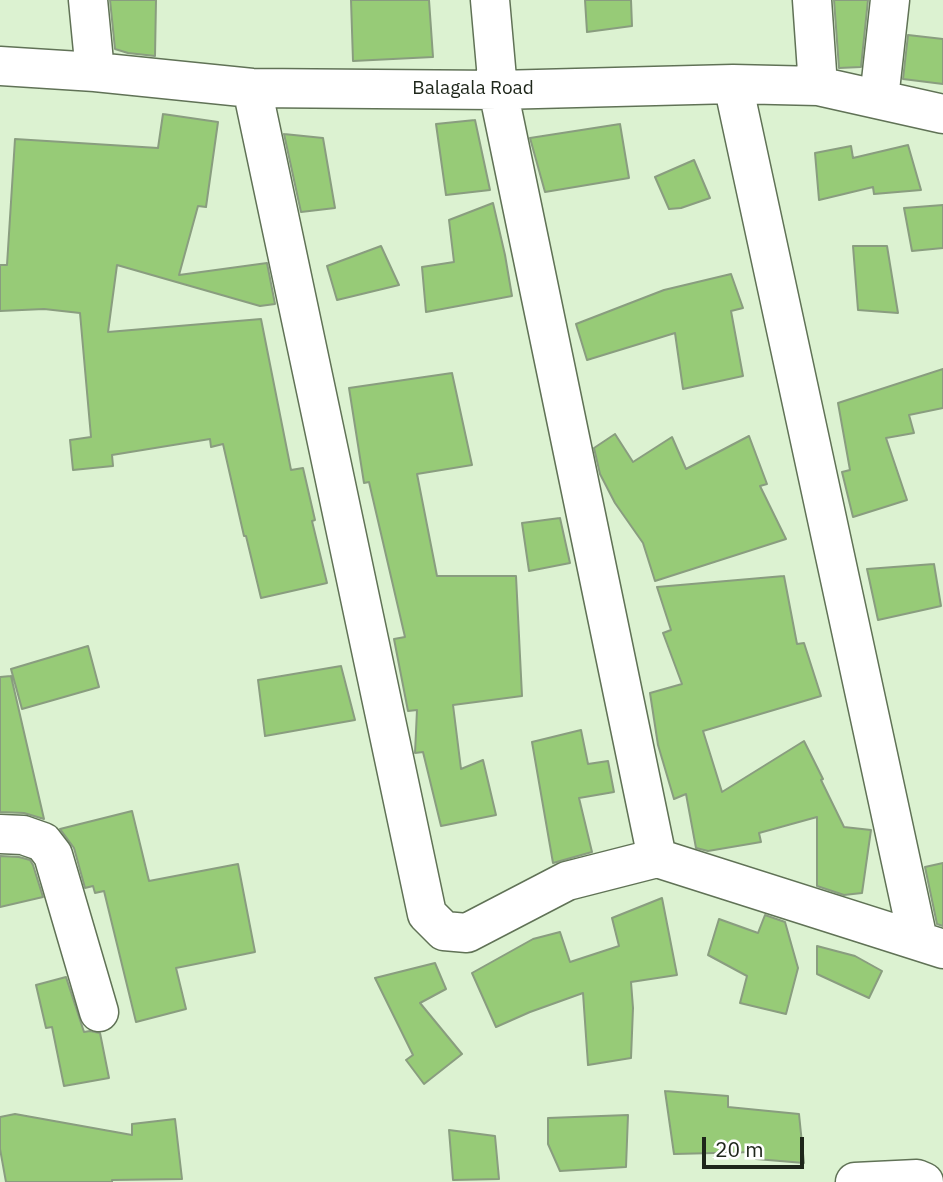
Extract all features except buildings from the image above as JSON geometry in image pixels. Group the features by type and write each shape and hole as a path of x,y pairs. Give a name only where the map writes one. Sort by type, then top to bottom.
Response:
{"street":[{"path":"88,0 95,72"},
{"path":"490,0 498,90 657,858"},
{"path":"812,0 818,86"},
{"path":"879,99 890,0"},
{"name":"Balagala Road","path":"0,66 95,72 252,88 498,90 733,84 818,86 943,114"},
{"path":"733,84 931,945"},
{"path":"252,88 427,914 444,931 467,933 567,881 657,858 931,945"},
{"path":"0,834 23,835 43,842 53,855 99,1012"},
{"path":"855,1182 917,1179 924,1182"}]}
